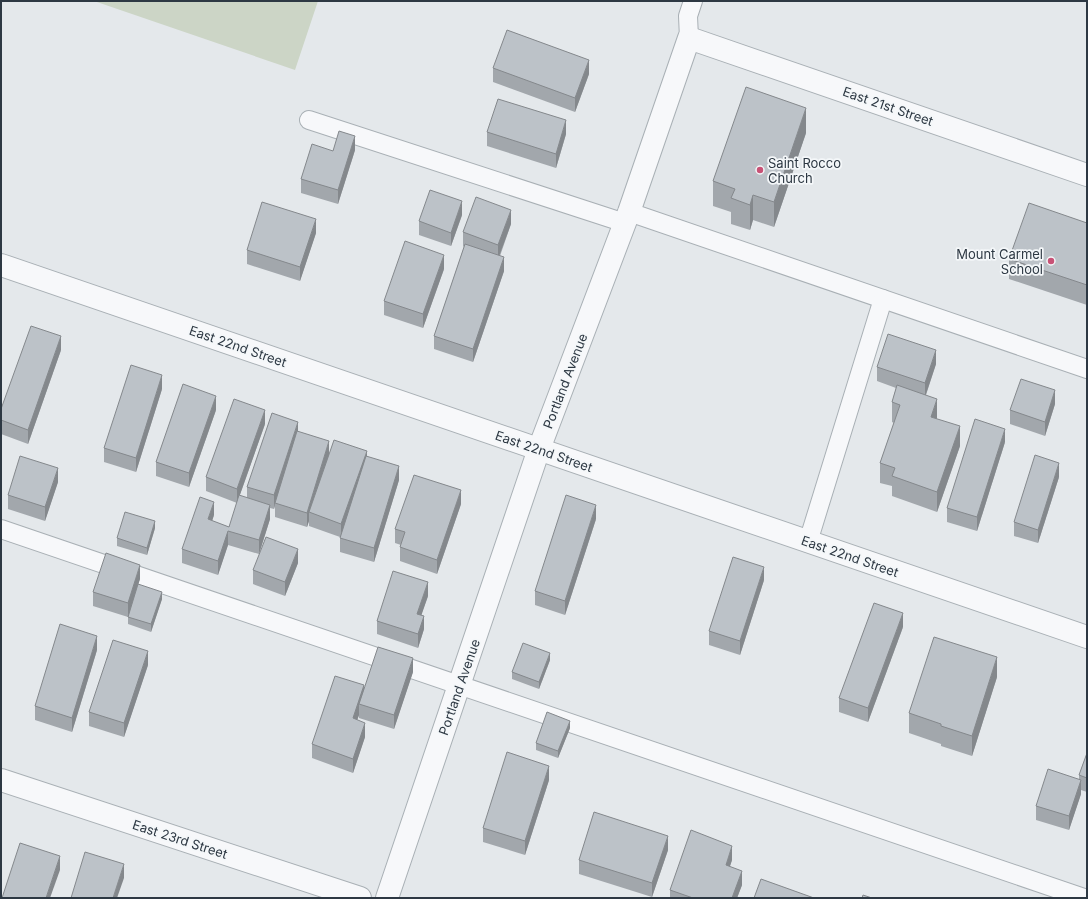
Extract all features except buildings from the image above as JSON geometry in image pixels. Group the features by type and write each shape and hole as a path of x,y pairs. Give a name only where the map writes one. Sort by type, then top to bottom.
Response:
{"street":[{"name":"East 21st Street","path":"689,38 1087,175"},
{"name":"Portland Avenue","path":"387,898 539,449 627,218 689,38"},
{"name":"East 22nd Street","path":"1,265 1087,638"},
{"name":"East 23rd Street","path":"1,780 360,898"}],"lane":[{"name":"Portland Avenue","path":"689,38 688,16 693,1"},
{"path":"309,120 627,218 883,300 1087,369"},
{"path":"808,542 883,300"},
{"path":"1,529 1084,898"}],"green space":[{"path":"94,1 318,1 295,70"}],"place":[{"name":"Saint Rocco Church","path":"760,170"},
{"name":"Mount Carmel School","path":"1051,261"}]}
